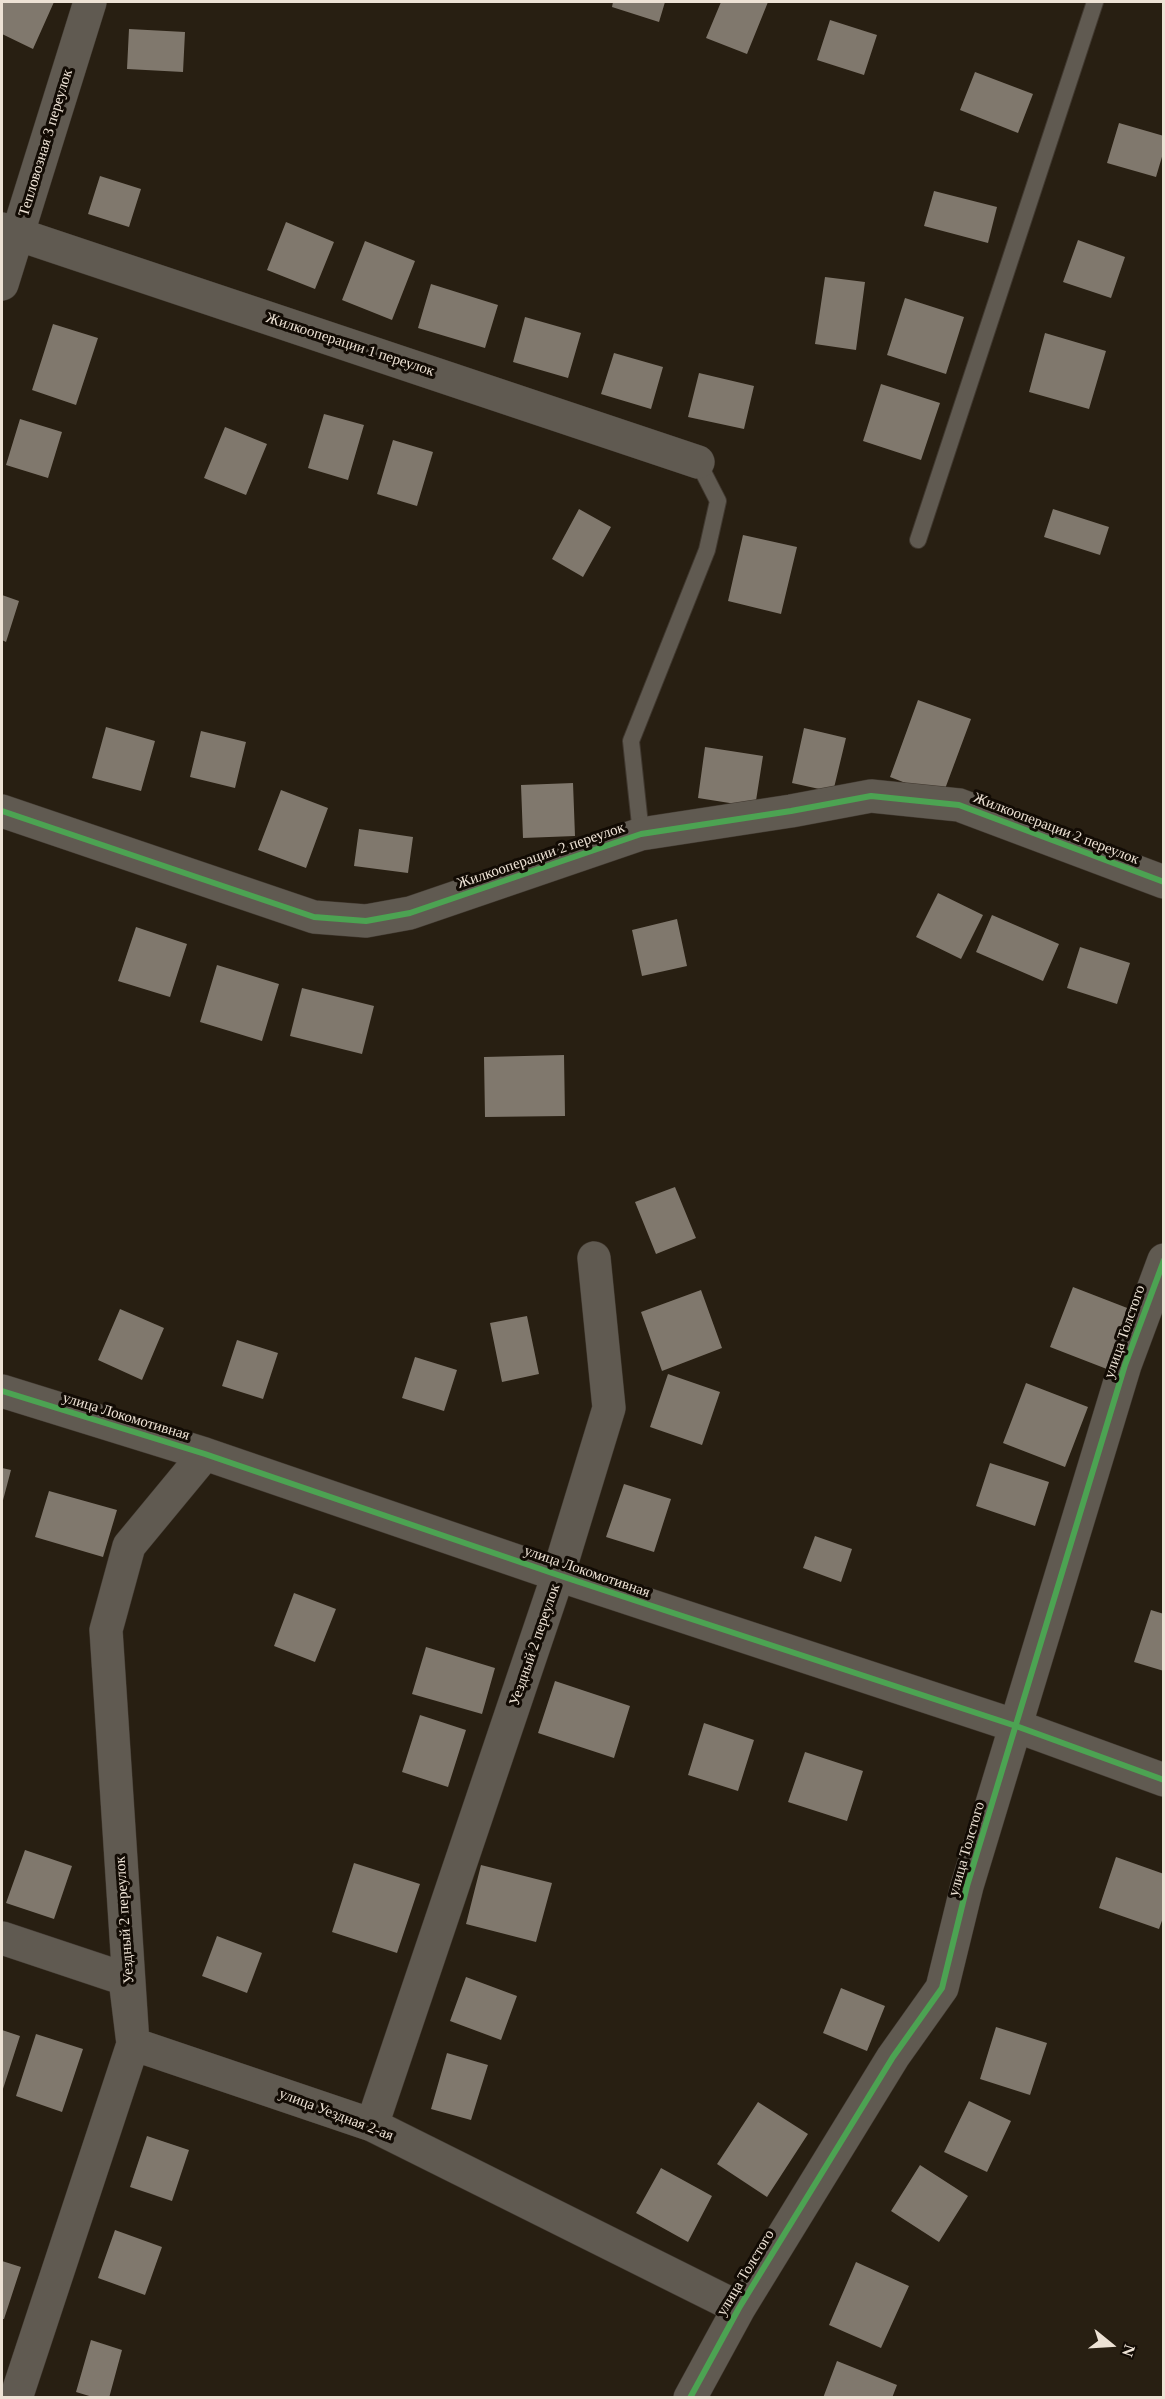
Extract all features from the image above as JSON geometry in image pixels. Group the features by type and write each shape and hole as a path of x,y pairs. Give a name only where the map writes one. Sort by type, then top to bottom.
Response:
{"street":[{"name":"Тепловозная 3 переулок","path":"2,284 10,232 90,2"},
{"name":"Жилкооперации 1 переулок","path":"10,232 698,462"},
{"name":"Жилкооперации 2 переулок","path":"2,811 314,917 366,921 410,913 641,834 872,796 959,805 1164,882"},
{"name":"Уездный 2 переулок","path":"372,2125 558,1575 609,1408 594,1258"},
{"name":"улица Толстого","path":"690,2397 739,2308 892,2057 942,1988 967,1886 1125,1365 1164,1260"},
{"name":"улица Локомотивная","path":"2,1391 206,1454 558,1575 1016,1726 1164,1780"},
{"name":"Уездный 2 переулок","path":"16,2397 133,2044 106,1630 129,1546 206,1454"},
{"path":"2,1938 125,1979 133,2044"},
{"name":"улица Уездная 2-ая","path":"133,2044 372,2125 739,2308"}],"lane":[{"path":"918,540 1095,2"},
{"path":"641,834 631,741 707,550 718,501 698,462"}],"building":[{"path":"2,2 54,2 33,49 2,34"},
{"path":"613,2 665,2 659,22 612,7"},
{"path":"721,2 768,2 747,54 706,38"},
{"path":"830,20 877,35 864,75 817,60"},
{"path":"129,29 185,32 183,72 127,69"},
{"path":"975,72 1033,94 1018,133 960,110"},
{"path":"1119,123 1164,136 1164,150 1156,177 1107,163"},
{"path":"100,176 141,189 129,227 88,214"},
{"path":"934,191 997,207 988,243 924,226"},
{"path":"286,222 334,242 315,289 267,270"},
{"path":"1078,240 1125,257 1111,298 1063,282"},
{"path":"365,241 415,261 392,320 342,300"},
{"path":"825,277 865,282 856,350 815,344"},
{"path":"431,284 498,305 485,348 418,328"},
{"path":"905,298 964,317 946,374 887,355"},
{"path":"525,317 581,333 568,378 513,362"},
{"path":"53,324 98,338 76,405 32,390"},
{"path":"1045,333 1106,351 1089,409 1029,392"},
{"path":"614,353 663,367 651,409 601,394"},
{"path":"699,373 754,386 744,429 688,417"},
{"path":"881,384 940,403 921,460 863,441"},
{"path":"324,414 364,425 348,480 308,468"},
{"path":"20,419 62,432 48,478 6,465"},
{"path":"225,427 267,444 246,495 204,478"},
{"path":"393,440 433,452 417,506 377,494"},
{"path":"579,509 611,527 583,577 552,559"},
{"path":"1053,509 1109,527 1100,555 1044,537"},
{"path":"743,535 797,547 781,614 728,601"},
{"path":"2,595 19,601 6,642 2,640"},
{"path":"918,700 971,719 942,797 890,777"},
{"path":"106,727 155,741 141,791 92,778"},
{"path":"804,728 846,738 833,792 792,783"},
{"path":"201,731 246,742 235,788 190,777"},
{"path":"705,747 763,756 755,807 698,798"},
{"path":"573,783 575,836 523,838 521,785"},
{"path":"281,790 328,808 306,868 258,850"},
{"path":"359,829 413,837 408,873 354,866"},
{"path":"938,893 983,915 961,959 916,937"},
{"path":"992,915 1059,944 1043,981 976,952"},
{"path":"677,919 687,966 642,976 632,930"},
{"path":"136,927 187,944 170,997 118,981"},
{"path":"1080,947 1130,963 1117,1004 1067,988"},
{"path":"217,965 279,984 262,1041 200,1022"},
{"path":"302,988 374,1006 362,1054 290,1036"},
{"path":"564,1055 565,1116 485,1117 484,1057"},
{"path":"675,1187 696,1238 656,1254 635,1202"},
{"path":"1073,1287 1135,1311 1112,1371 1050,1347"},
{"path":"701,1290 722,1348 662,1371 641,1312"},
{"path":"120,1309 164,1328 142,1380 98,1360"},
{"path":"527,1316 539,1374 502,1382 490,1323"},
{"path":"237,1340 278,1353 263,1399 222,1386"},
{"path":"415,1357 457,1370 444,1411 402,1398"},
{"path":"668,1374 720,1392 702,1445 650,1427"},
{"path":"1026,1383 1088,1407 1065,1467 1003,1443"},
{"path":"990,1463 1049,1482 1035,1526 976,1506"},
{"path":"2,1468 11,1470 2,1504"},
{"path":"624,1484 671,1499 654,1552 606,1537"},
{"path":"49,1491 117,1510 103,1557 35,1537"},
{"path":"815,1536 852,1549 841,1582 803,1568"},
{"path":"294,1593 336,1609 315,1662 274,1646"},
{"path":"1151,1610 1164,1614 1164,1671 1134,1662"},
{"path":"426,1647 495,1668 482,1714 412,1694"},
{"path":"555,1681 630,1706 614,1758 538,1733"},
{"path":"420,1715 466,1730 448,1787 402,1772"},
{"path":"704,1723 754,1740 738,1791 688,1775"},
{"path":"805,1752 863,1771 847,1821 788,1802"},
{"path":"25,1850 72,1866 54,1919 6,1903"},
{"path":"1116,1857 1164,1874 1164,1915 1159,1929 1099,1908"},
{"path":"354,1863 420,1884 397,1953 332,1932"},
{"path":"481,1865 552,1883 536,1942 466,1924"},
{"path":"217,1936 262,1953 247,1993 202,1976"},
{"path":"466,1977 517,1996 501,2040 450,2021"},
{"path":"841,1988 885,2006 867,2051 823,2033"},
{"path":"996,2027 1047,2043 1030,2095 980,2079"},
{"path":"2,2030 20,2036 2,2092"},
{"path":"36,2034 83,2049 62,2112 16,2096"},
{"path":"447,2053 488,2065 471,2120 431,2109"},
{"path":"969,2101 1011,2121 987,2172 944,2152"},
{"path":"758,2102 808,2134 767,2197 717,2164"},
{"path":"147,2136 189,2150 172,2201 130,2187"},
{"path":"920,2165 968,2196 939,2242 891,2211"},
{"path":"661,2168 712,2196 688,2242 636,2213"},
{"path":"115,2230 162,2247 145,2295 98,2278"},
{"path":"2,2261 21,2267 4,2319 2,2319"},
{"path":"856,2262 909,2286 881,2348 829,2325"},
{"path":"91,2340 122,2350 109,2398 96,2398 76,2392"},
{"path":"837,2361 897,2385 892,2398 823,2398"}],"cycle path":[{"path":"2,811 314,917 366,921 410,913 641,834 871,796 959,805 1164,882"},
{"path":"690,2398 739,2308 893,2057 942,1988 967,1886 1125,1365 1164,1260"},
{"path":"2,1391 205,1454 558,1575 1016,1726 1164,1780"}]}
